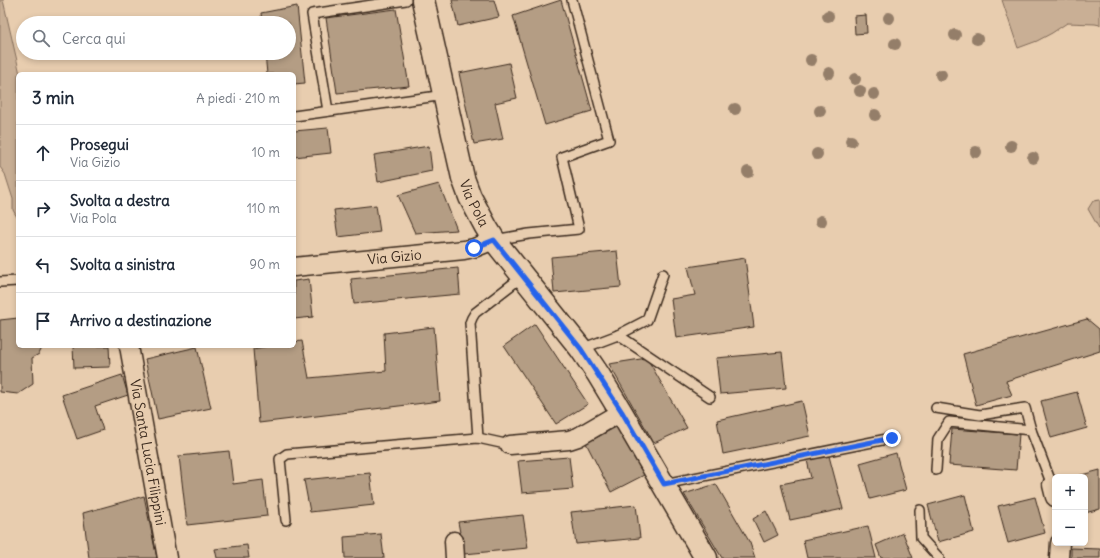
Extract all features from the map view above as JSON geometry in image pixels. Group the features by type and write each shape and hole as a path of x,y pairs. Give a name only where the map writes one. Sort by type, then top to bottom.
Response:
{"street":[{"name":"Via Pola","path":"422,0 445,95 458,158 470,197 494,240 581,349 622,412 706,558"},
{"name":"Via Gizio","path":"296,267 464,250 474,248 494,240"},
{"name":"Via Santa Lucia Filippini","path":"129,348 167,558"},
{"path":"510,445 569,440 622,412"},
{"path":"1059,558 1060,546"}],"lane":[{"path":"328,111 312,14 406,0"},
{"path":"494,240 529,234 579,229 562,157 609,140 572,0"},
{"path":"296,116 445,95"},
{"path":"581,349 618,335 647,320 663,274"},
{"path":"478,438 470,323 476,313 523,276"},
{"path":"0,282 16,281"},
{"path":"618,335 710,397"},
{"path":"936,408 980,415 1025,408 1052,485"},
{"path":"936,470 938,439 949,422 1032,430"},
{"path":"286,520 280,459 287,454 478,438 510,445"},
{"path":"664,484 892,438"},
{"path":"920,510 921,538 939,558"}],"shaded area":[{"path":"0,0 3,0 20,72 16,72 16,215 13,210 13,199 5,174 0,167"},
{"path":"1002,0 1100,0 1100,25 1067,23 1037,41 1018,48"},
{"path":"1100,200 1100,230 1088,209 1093,201"}],"building":[{"path":"452,0 494,0 499,17 458,26"},
{"path":"561,0 592,111 545,125 513,16"},
{"path":"297,6 305,83 296,84 296,72 267,72 266,60 296,60 296,16 261,16 261,13"},
{"path":"396,9 409,86 337,93 326,18"},
{"path":"866,15 867,33 855,34 854,16"},
{"path":"509,63 517,98 495,103 503,139 474,144 459,73"},
{"path":"328,128 331,153 296,157 296,131"},
{"path":"429,146 432,171 378,182 374,155"},
{"path":"439,184 457,230 415,233 398,195"},
{"path":"376,205 380,232 338,237 334,210"},
{"path":"617,251 621,287 554,293 551,257"},
{"path":"745,258 754,327 676,338 671,299 695,295 688,267"},
{"path":"458,268 460,294 354,304 351,279"},
{"path":"309,279 313,317 296,319 296,281"},
{"path":"16,318 16,348 42,348 39,354 32,358 33,384 18,394 0,392 0,320"},
{"path":"1087,319 1099,329 1100,351 1006,381 1012,395 976,405 963,354"},
{"path":"535,324 588,404 556,424 504,346"},
{"path":"434,327 440,401 259,423 253,349 296,348 296,342 302,341 309,378 386,371 384,333"},
{"path":"73,348 109,348 110,367 74,368"},
{"path":"197,348 211,408 158,419 145,359"},
{"path":"782,352 786,388 720,394 716,358"},
{"path":"647,358 687,428 654,443 609,364"},
{"path":"122,375 128,395 95,406 103,430 77,439 62,395"},
{"path":"1077,392 1087,428 1051,438 1041,401"},
{"path":"802,401 810,436 723,454 717,420"},
{"path":"620,425 646,474 611,492 586,443"},
{"path":"952,429 1019,434 1016,470 949,465"},
{"path":"229,451 233,484 263,480 267,516 187,525 179,456"},
{"path":"896,453 906,490 870,499 860,463"},
{"path":"829,456 843,509 790,520 781,484 811,478 807,460"},
{"path":"569,457 573,489 522,493 518,461"},
{"path":"1100,470 1100,509 1088,512 1088,474 1085,474"},
{"path":"370,473 374,505 310,512 304,480"},
{"path":"716,484 750,543 755,558 722,558 684,494"},
{"path":"965,495 974,532 938,542 928,505"},
{"path":"144,496 157,558 89,558 83,513"},
{"path":"1035,497 1045,533 1008,543 998,506"},
{"path":"636,505 640,538 576,544 571,512"},
{"path":"766,511 778,535 764,542 753,519"},
{"path":"523,515 528,548 464,554 458,522"},
{"path":"868,526 876,558 807,558 803,540"},
{"path":"903,533 913,558 881,558 876,545"},
{"path":"381,534 384,558 345,558 344,537"},
{"path":"247,545 249,558 217,558 215,549"},
{"path":"1071,548 1100,549 1100,558 1071,558"}],"route":[{"path":"474,248 494,240 566,329 598,374 664,484 892,438"}]}
